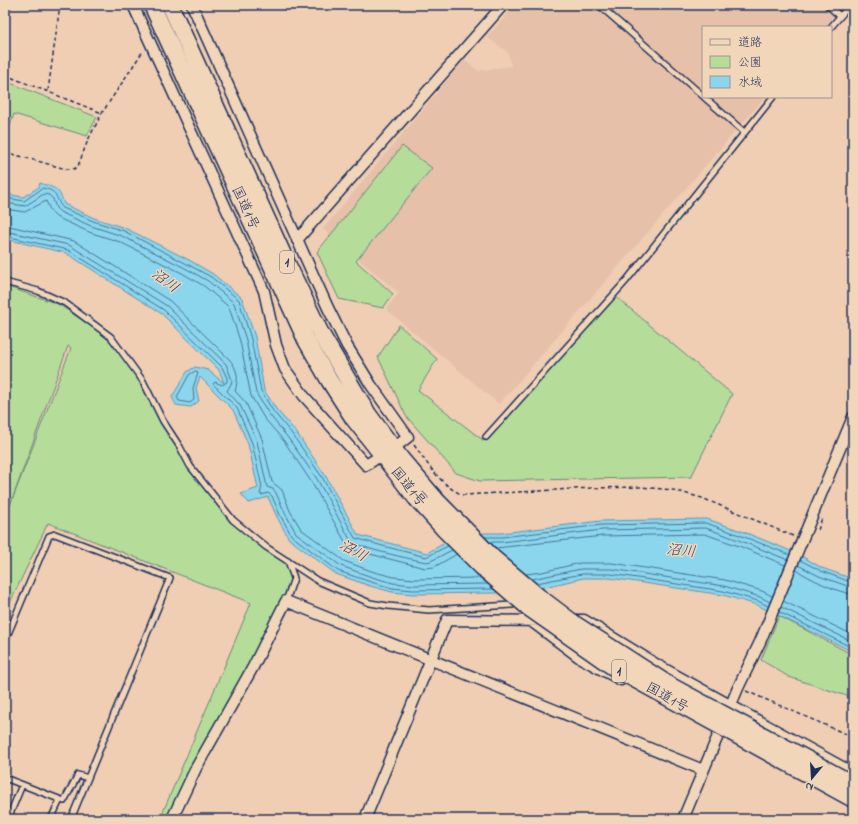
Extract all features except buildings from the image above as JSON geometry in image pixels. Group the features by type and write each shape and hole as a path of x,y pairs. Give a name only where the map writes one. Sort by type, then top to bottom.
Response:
{"highway":[{"name":"国道1号","path":"152,5 306,340 329,380 354,418 416,498 443,528 482,567 529,608 616,669 853,798"},
{"name":"国道1号","path":"170,5 284,257 321,334 368,414 401,459 436,500 493,558 539,597 576,625 624,657 669,684 853,784"}],"street":[{"path":"133,5 153,36 264,291 276,345 285,369 304,396 366,465 374,460"},
{"path":"192,5 328,308 347,346 371,385 408,438 399,444"},
{"path":"297,240 503,5"},
{"path":"683,819 702,770 760,642 853,417"},
{"path":"172,819 196,768 253,667 286,601 702,770"},
{"path":"365,819 432,660 447,620 584,620 659,666 853,773"},
{"path":"531,621 579,657 853,806"}],"lane":[{"path":"599,5 702,96"},
{"path":"827,5 840,16"},
{"path":"832,26 850,5"},
{"path":"704,98 744,132"},
{"path":"486,437 626,281 772,98"},
{"path":"5,282 38,291 65,303 111,337 142,381 163,421 180,446 190,466 233,520 266,547 318,581 370,603 388,606 429,610 512,605"},
{"path":"5,641 49,536 55,534 170,578 71,819"},
{"path":"286,601 294,578 288,561"},
{"path":"5,778 64,801 78,775 88,778"},
{"path":"8,819 22,785"},
{"path":"51,819 60,800"}],"path":[{"path":"48,91 60,5"},
{"path":"5,152 66,169 74,169 78,166 88,140 102,113 153,36"},
{"path":"5,75 102,113"},
{"path":"408,438 441,481 453,490 463,494 640,487 673,490 702,498 802,542"},
{"path":"738,688 853,737"}],"shaded area":[{"path":"516,5 845,5 827,26 702,26 702,98 764,98 499,404 386,309 399,293 323,229 464,60 478,71 511,66 508,52 487,37"}],"green space":[{"path":"5,81 97,117 87,136 14,114 6,138"},
{"path":"402,146 432,168 356,261 393,294 383,308 339,299 317,252"},
{"path":"5,286 58,304 100,332 124,355 149,400 198,480 260,546 288,561 293,582 176,819 160,819 251,603 48,523 5,613","holes":["68,346 71,348 9,508"]},
{"path":"614,295 732,394 691,477 480,481 456,473 406,416 378,357 399,325 437,359 418,390 484,441"},
{"path":"779,616 853,655 853,698 789,677 761,660"}],"water":[{"name":"沼川","path":"40,183 56,189 64,204 94,218 125,228 189,260 213,274 242,298 255,337 264,390 276,409 296,432 325,475 358,535 427,553 454,538 456,533 501,533 601,521 707,519 798,554 822,568 853,579 853,652 757,605 723,595 610,578 583,578 545,587 495,593 413,594 392,592 336,574 289,539 268,497 249,503 241,494 258,488 248,444 233,410 200,377 196,388 199,401 191,407 176,405 172,397 187,372 195,367 208,370 224,383 219,370 162,314 66,253 5,239 5,194 23,197 39,187"}]}
